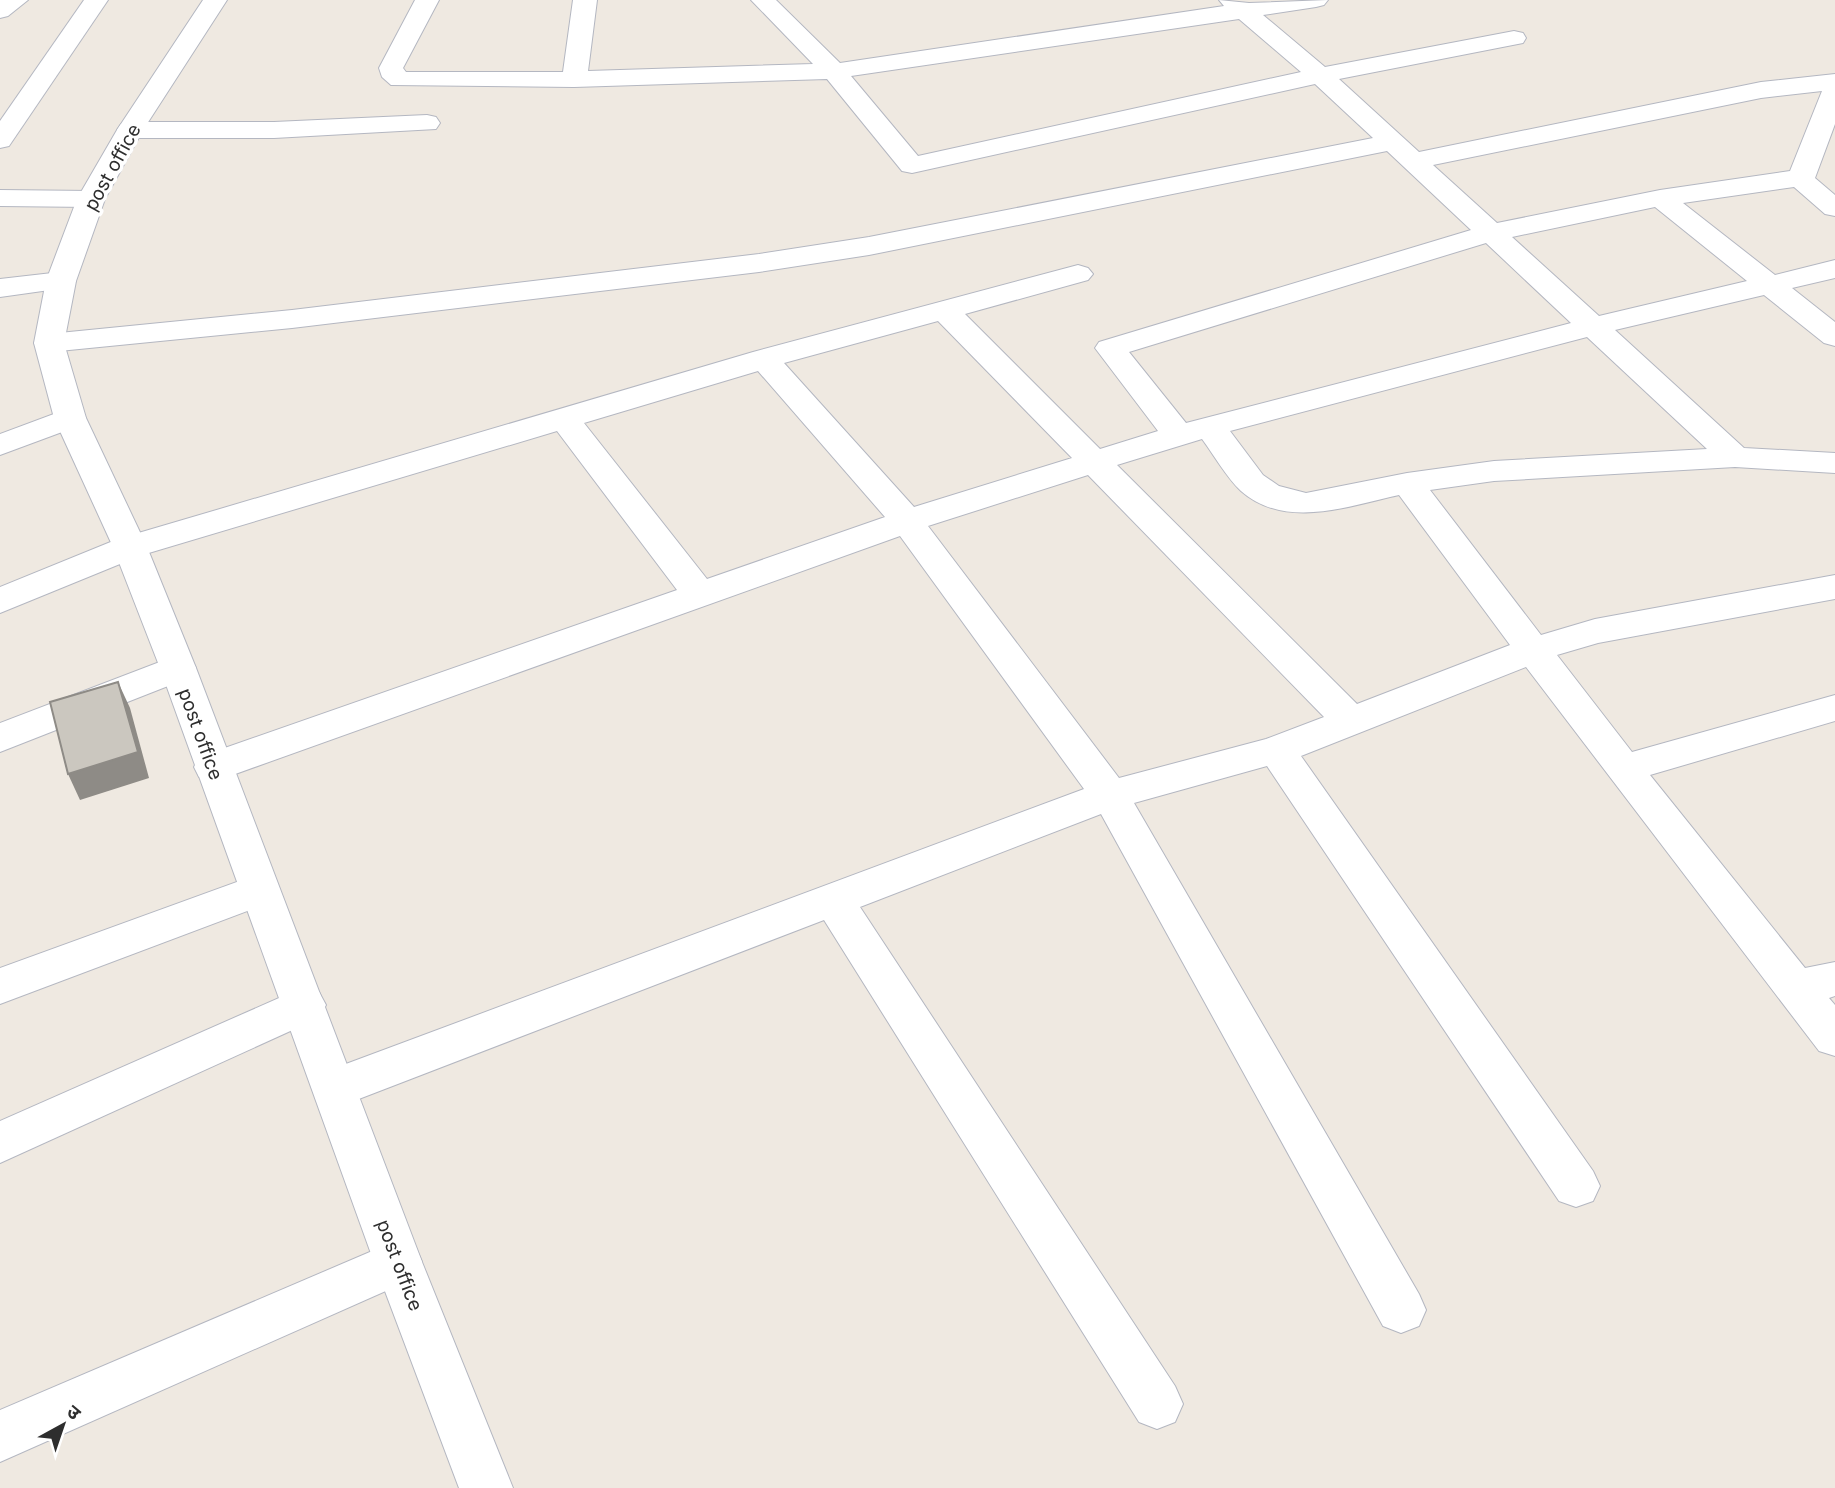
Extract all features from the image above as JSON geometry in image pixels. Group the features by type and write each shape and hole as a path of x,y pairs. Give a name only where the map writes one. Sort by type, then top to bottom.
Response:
{"street":[{"path":"0,11 16,0"},
{"path":"0,140 96,0"},
{"name":"post office","path":"215,0 130,130 91,199 61,281 49,343 70,418 130,547 178,668 398,1262 486,1488"},
{"path":"427,0 391,68 391,72 400,80 574,79 835,71 1238,5 1316,0"},
{"path":"574,79 585,0"},
{"path":"771,1 835,71 912,165 1320,75 1514,38"},
{"path":"1238,5 1320,75 1590,327 1735,457"},
{"path":"49,343 292,319 760,263 1403,151 1835,82"},
{"path":"1801,178 1835,91"},
{"path":"130,130 274,130 427,123"},
{"path":"1801,178 1660,198 1490,233 1110,348 1251,482 1267,494 1306,504 1407,483 1494,471 1735,457 1835,463"},
{"path":"1801,178 1809,189 1835,208"},
{"path":"0,198 91,199"},
{"path":"1660,198 1835,337"},
{"path":"213,767 907,521 1194,430 1590,327 1835,269"},
{"path":"0,601 130,547 764,359 1078,274"},
{"path":"0,288 61,281"},
{"path":"945,311 1350,720"},
{"path":"764,359 907,521 1111,794 1401,1310"},
{"path":"0,445 70,418"},
{"path":"564,419 699,594"},
{"path":"1407,483 1623,769 1817,983 1835,1038"},
{"path":"335,1088 1111,794 1276,750 1533,650 1595,631 1835,587"},
{"path":"0,738 178,668"},
{"path":"1623,769 1835,708"},
{"path":"1276,750 1576,1186"},
{"path":"0,986 259,890"},
{"path":"832,898 1157,1404"},
{"path":"0,1143 304,1005"},
{"path":"0,1436 398,1262"}],"building":[{"path":"118,682 138,752 68,774 50,702"}]}
